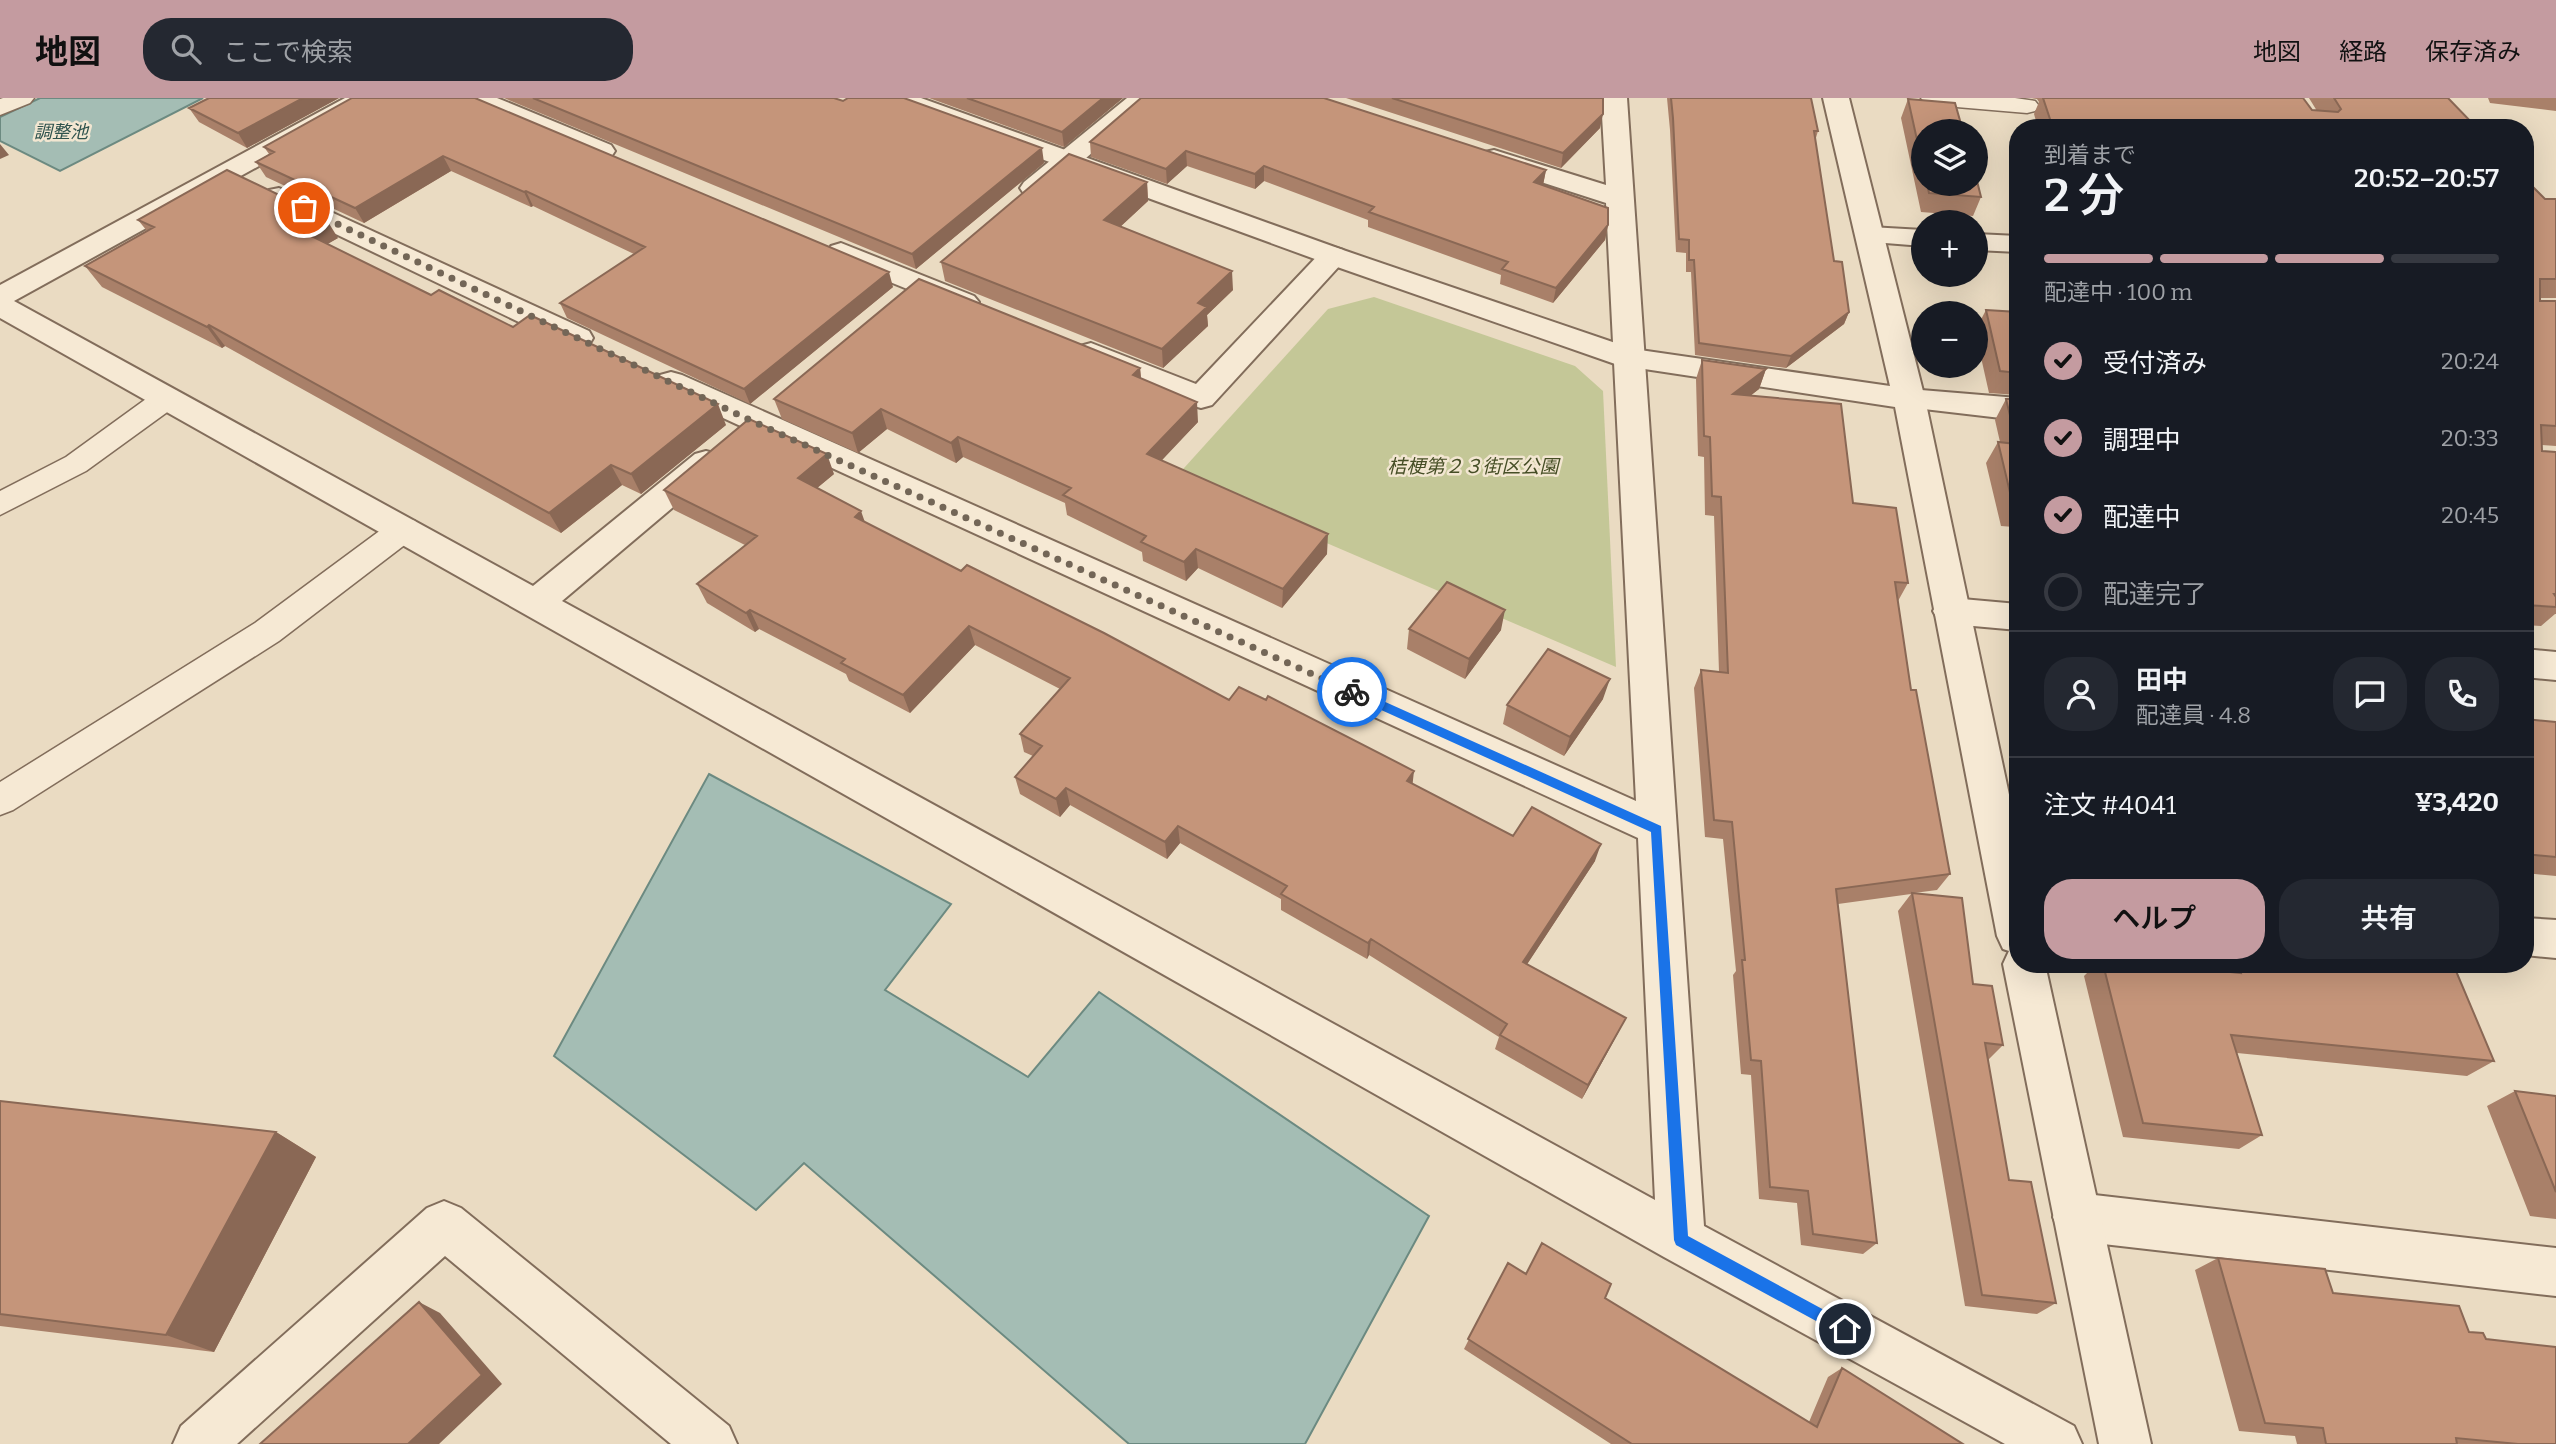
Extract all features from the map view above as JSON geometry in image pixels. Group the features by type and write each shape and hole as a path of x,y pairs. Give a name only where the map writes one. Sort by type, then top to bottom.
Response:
{"street":[{"path":"0,297 364,98"},
{"path":"475,98 627,162"},
{"path":"897,98 1333,256 1629,358 1909,399 2009,408"},
{"path":"1015,204 1143,98"},
{"path":"1614,98 1681,1240"},
{"path":"1836,98 1909,399 1951,611 2009,868"},
{"path":"1465,148 1619,198"},
{"path":"229,172 604,351"},
{"path":"1870,235 1911,238"},
{"path":"817,242 983,310"},
{"path":"1988,243 2009,244"},
{"path":"1060,341 1202,398 1333,256"},
{"path":"0,306 1681,1240 2056,1444"},
{"path":"641,368 736,436 1657,829"},
{"path":"537,603 785,396"},
{"path":"1951,611 2009,616"},
{"path":"2534,664 2556,666"},
{"path":"2534,937 2556,939"},
{"path":"2026,973 2125,1444"},
{"path":"2077,1217 2556,1272"},
{"path":"199,1444 444,1225 711,1444"}],"lane":[{"path":"0,108 22,98"},
{"path":"1933,98 2027,106"},
{"path":"0,504 76,464 167,398"},
{"path":"0,800 267,632 404,530"}],"green space":[{"name":"桔梗第２３街区公園","path":"1374,297 1575,366 1603,391 1616,667 1175,478 1328,309"}],"water":[{"name":"調整池","path":"40,98 203,98 60,171 0,141 0,117"},
{"path":"709,774 951,904 885,990 1028,1077 1099,992 1429,1216 1305,1444 1129,1444 804,1163 756,1210 554,1056"}],"building":[{"path":"209,98 303,98 238,133 189,108"},
{"path":"352,98 475,98 889,272 744,389 560,303 645,247 526,191 443,156 355,208 256,162 274,152 264,147"},
{"path":"533,98 834,98 843,101 848,98 904,98 1042,148 912,254"},
{"path":"967,98 1103,98 1062,132"},
{"path":"1141,98 1324,98 1546,170 1534,182 1608,208 1608,225 1556,288 1502,269 1508,262 1369,212 1374,207 1264,166 1255,174 1186,151 1166,169 1090,142"},
{"path":"1392,98 1603,98 1603,114 1563,153"},
{"path":"1671,98 1811,98 1818,131 1814,131 1834,261 1842,262 1849,312 1791,356 1699,343 1694,260 1689,260 1689,240 1679,239"},
{"path":"2043,98 2303,98 2312,110 2338,112 2341,109 2334,98 2448,98 2468,119 2050,119"},
{"path":"1908,99 1955,103 1960,119 1912,119"},
{"path":"1069,154 1147,182 1104,220 1232,271 1198,303 1207,307 1162,349 941,262"},
{"path":"227,170 325,217 301,231 431,295 439,290 513,327 530,315 718,404 631,474 611,465 549,513 209,325 207,327 85,266 154,227 138,220"},
{"path":"2534,188 2545,199 2556,199 2556,279 2540,279 2540,301 2556,301 2556,426 2541,425 2542,451 2556,452 2556,607 2534,606"},
{"path":"919,279 1140,368 1133,375 1197,402 1147,454 1328,534 1283,589 1196,549 1184,562 1141,542 1146,536 1063,495 1071,488 958,437 951,443 881,409 852,433 774,399"},
{"path":"1988,310 2009,311 2009,372 2000,371"},
{"path":"1702,360 1766,369 1733,394 1841,404 1853,503 1896,508 1908,583 1895,582 1911,690 1916,690 1950,874 1836,889 1877,1243 1813,1234 1808,1191 1770,1187 1761,1061 1751,1060 1732,822 1714,820 1701,670 1728,673 1721,497 1712,496 1710,437 1704,436"},
{"path":"749,419 827,454 798,478 861,511 855,517 961,571 967,565 1104,633 1229,700 1239,687 1266,700 1268,696 1414,771 1407,781 1513,836 1532,807 1601,844 1523,962 1626,1018 1588,1085 1500,1035 1507,1024 1371,939 1368,943 1281,894 1287,886 1178,826 1165,842 1066,788 1056,799 1015,777 1042,746 1020,734 1070,678 969,626 903,695 841,663 845,659 750,610 746,613 697,584 757,536 664,490"},
{"path":"1998,442 2009,443 2009,488"},
{"path":"1447,582 1505,610 1469,659 1409,629"},
{"path":"1548,649 1610,679 1570,737 1507,705"},
{"path":"2534,720 2556,722 2556,857 2534,855"},
{"path":"1912,893 1962,898 1973,984 1992,986 2003,1045 1985,1043 2009,1180 2031,1182 2056,1303 1982,1295"},
{"path":"2105,973 2457,973 2494,1061 2231,1035 2262,1135 2143,1123"},
{"path":"2515,1091 2556,1096 2556,1192"},
{"path":"0,1101 276,1132 166,1335 0,1314"},
{"path":"1542,1243 1611,1284 1605,1298 1817,1427 1842,1368 1963,1444 1632,1444 1468,1339 1508,1263 1526,1274"},
{"path":"2218,1258 2325,1269 2333,1293 2459,1306 2469,1332 2483,1333 2486,1339 2556,1347 2556,1444 2518,1444 2456,1438 2457,1444 2326,1444 2323,1428 2265,1423"},
{"path":"419,1302 482,1375 408,1444 260,1444"}],"way so far":[{"path":"304,208 754,422 1352,692"}],"route":[{"path":"1352,692 1657,829 1681,1240 1845,1329"}]}
